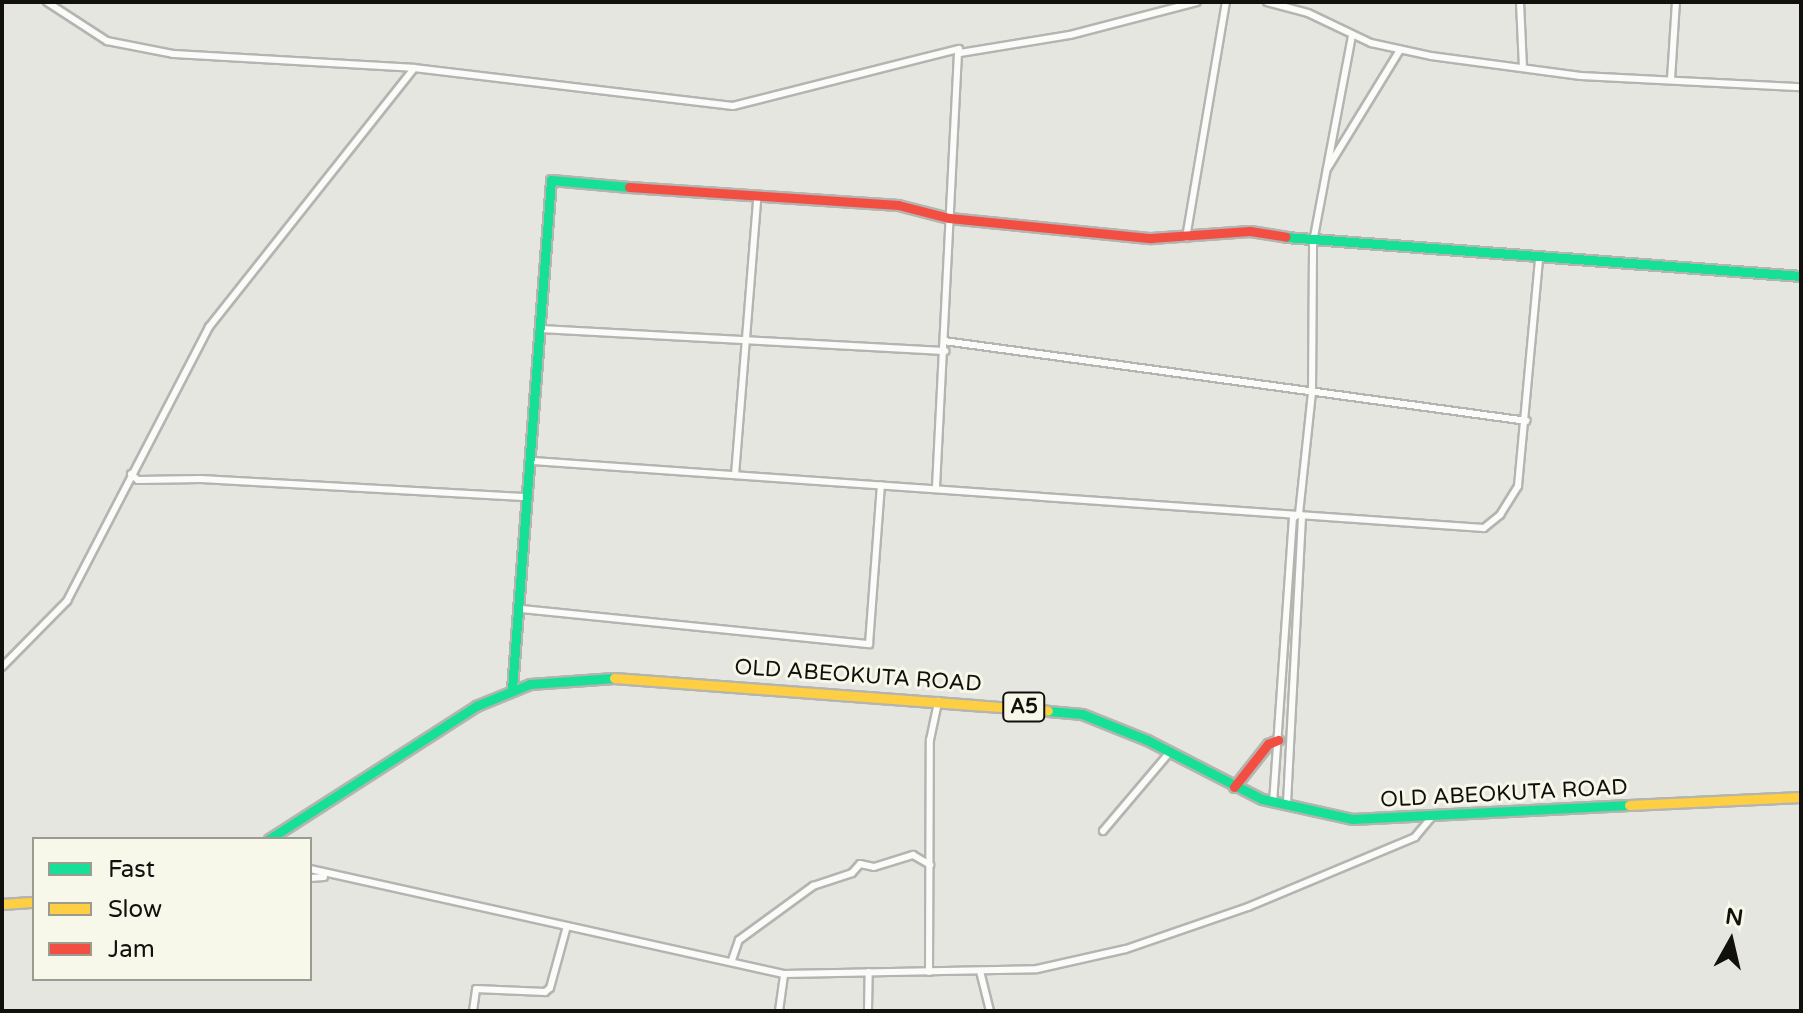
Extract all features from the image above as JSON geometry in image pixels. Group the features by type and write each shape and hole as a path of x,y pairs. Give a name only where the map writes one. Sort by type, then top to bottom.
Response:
{"main road":[{"path":"512,689 522,609 551,180 757,199 898,205 949,218 1186,238 1250,231 1313,242 1801,276"},
{"name":"OLD ABEOKUTA ROAD","path":"275,837 450,722 512,689 592,676 1082,714 1170,752 1234,787 1273,803 1352,819 1431,818 1801,797"},
{"path":"1234,787 1268,744 1278,740"},
{"path":"2,904 32,902"}],"street":[{"path":"47,2 95,35 143,50 414,68 733,106 959,49"},
{"path":"959,49 960,53 1082,33 1197,2"},
{"path":"1186,238 1226,2"},
{"path":"1267,2 1308,13 1352,35 1400,50 1523,68 1801,87"},
{"path":"1520,2 1523,68"},
{"path":"1671,79 1676,2"},
{"path":"1273,803 1312,393 1313,242 1352,35"},
{"path":"936,487 959,49"},
{"path":"1323,176 1400,50"},
{"path":"2,667 67,601 209,327 414,68"},
{"path":"735,475 757,199"},
{"path":"533,461 1484,528 1500,515 1518,486 1527,421 1539,258"},
{"path":"539,329 945,351"},
{"path":"944,341 1527,421"},
{"path":"131,474 138,480 201,479 528,497"},
{"path":"522,609 869,644 881,485"},
{"path":"1287,808 1299,517"},
{"path":"929,972 930,740 938,701"},
{"path":"1278,740 1291,743"},
{"path":"1103,831 1170,752"},
{"path":"312,870 327,876 452,897 713,962 732,960 784,974 1037,969 1187,929 1415,837 1431,818"},
{"path":"732,960 739,940 813,886 852,873 860,864 874,867 913,855 930,865"},
{"path":"312,878 327,876"},
{"path":"473,1011 476,989 545,992 550,988 567,926"},
{"path":"980,971 990,1011"},
{"path":"868,1011 869,972"},
{"path":"779,1011 784,974"}],"traffic: fast":[{"path":"512,689 551,180 629,187"},
{"path":"1286,237 1801,276"},
{"path":"272,837 476,706 530,684 614,678"},
{"path":"1048,711 1082,714 1147,740 1262,799 1352,819 1629,805"}],"traffic: slow":[{"path":"614,678 1048,711"},
{"path":"1629,805 1801,797"},
{"path":"2,904 32,902"}],"traffic: jam":[{"path":"629,187 898,205 949,218 1151,238 1250,231 1286,237"},
{"path":"1234,787 1268,744 1278,740"}]}
